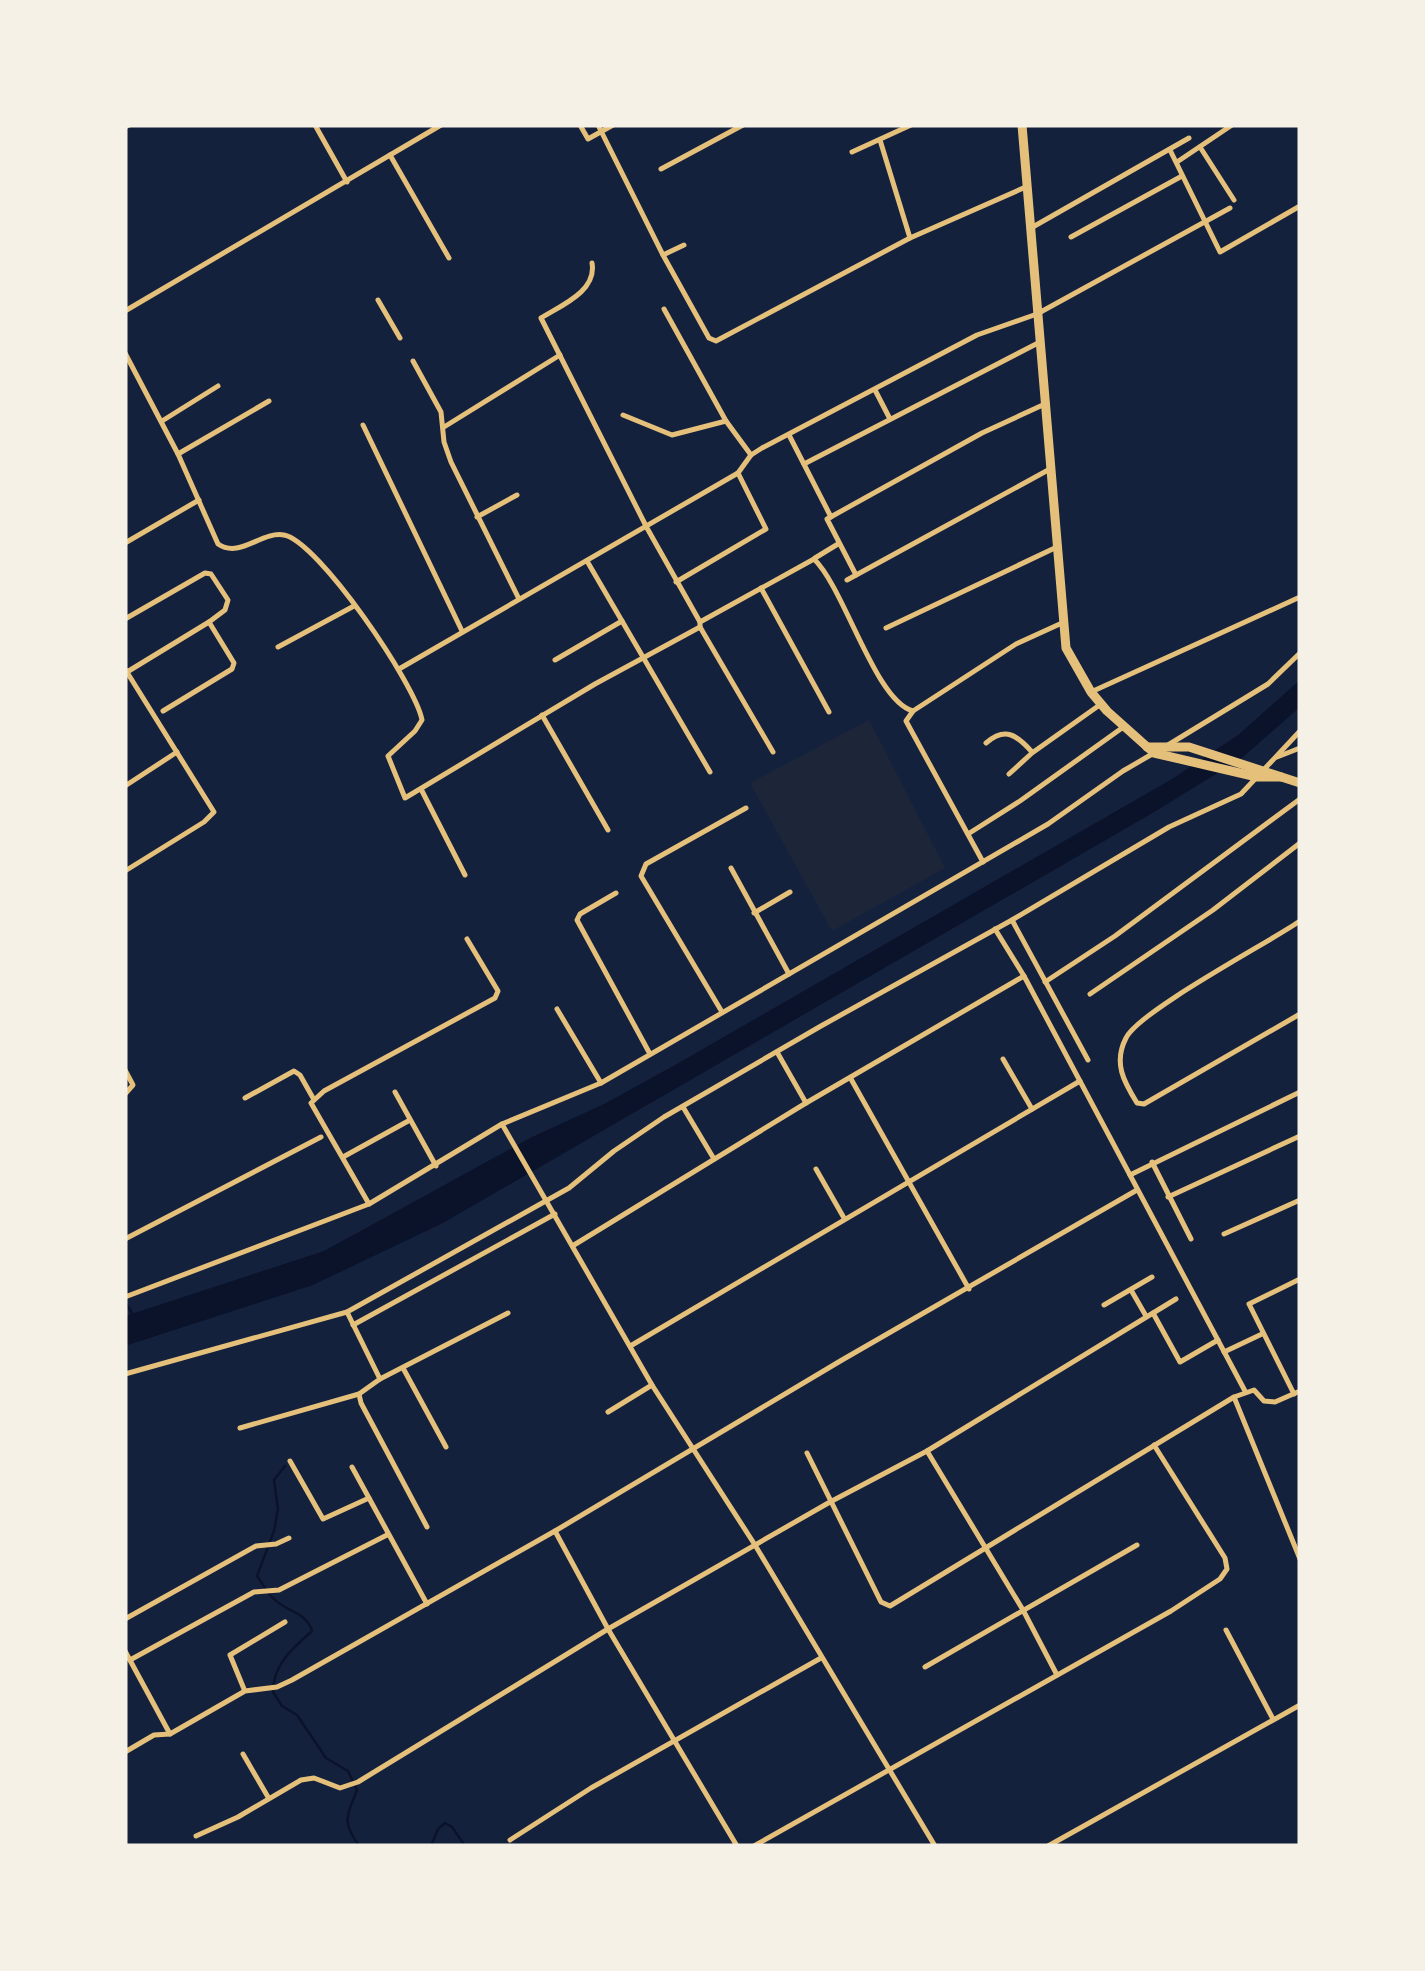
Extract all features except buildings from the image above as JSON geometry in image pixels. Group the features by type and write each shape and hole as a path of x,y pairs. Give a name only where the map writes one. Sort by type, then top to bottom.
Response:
{"main road":[{"path":"1022,125 1066,648 1091,692 1122,728 1151,750 1300,783"},
{"path":"1151,750 1168,745 1189,747 1258,774"}],"street":[{"path":"315,125 348,182"},
{"path":"125,312 441,125"},
{"path":"580,125 588,139 600,128 613,125"},
{"path":"661,169 743,125"},
{"path":"852,152 911,125"},
{"path":"1178,162 1232,125"},
{"path":"600,128 713,341 910,238 1028,186"},
{"path":"1031,228 1189,138"},
{"path":"880,140 910,238"},
{"path":"1200,147 1234,200"},
{"path":"1170,150 1217,250 1223,252 1300,206"},
{"path":"390,155 449,258"},
{"path":"1071,236 1182,176"},
{"path":"399,670 738,474 751,455 788,434 990,329 1037,314 1230,208"},
{"path":"664,255 684,245"},
{"path":"592,263 594,272 588,284 541,318 647,528 774,752"},
{"path":"378,300 400,338"},
{"path":"664,309 726,420 751,455"},
{"path":"804,464 1040,342"},
{"path":"125,353 162,421 218,544 226,549 273,534 294,538 336,578 399,670 422,720 392,750 388,762 405,798 838,544"},
{"path":"444,427 560,355"},
{"path":"413,361 441,412 446,448 520,599"},
{"path":"162,421 218,386"},
{"path":"875,389 890,419"},
{"path":"178,454 269,401"},
{"path":"856,575 826,521 831,516 982,433 1045,404"},
{"path":"624,414 672,435 726,420"},
{"path":"363,425 462,631"},
{"path":"788,434 831,516"},
{"path":"848,580 1052,467"},
{"path":"676,582 766,529 738,474"},
{"path":"478,517 517,495"},
{"path":"125,543 199,500"},
{"path":"886,628 1060,546"},
{"path":"814,559 886,689 902,708 913,711"},
{"path":"586,561 710,772"},
{"path":"125,619 204,572 211,574 228,600 226,610 209,622 126,670 214,812 125,871"},
{"path":"761,588 829,712"},
{"path":"1091,692 1300,597"},
{"path":"278,647 354,606"},
{"path":"554,660 622,621"},
{"path":"164,711 232,669 234,662 209,622"},
{"path":"983,862 906,720 913,711 1016,644 1063,622"},
{"path":"1168,745 1268,684 1300,653"},
{"path":"1009,774 1101,704"},
{"path":"542,715 608,830"},
{"path":"968,834 1020,802 1122,728"},
{"path":"125,1374 348,1312 569,1188 631,1140 777,1052 1170,827 1241,794 1300,731"},
{"path":"986,743 995,735 1009,732 1032,753"},
{"path":"1275,758 1300,748"},
{"path":"125,1297 368,1204 502,1124 600,1084 983,862 1151,750"},
{"path":"125,786 178,752"},
{"path":"421,789 465,875"},
{"path":"1045,982 1115,936 1300,800"},
{"path":"722,1012 641,876 646,864 746,808"},
{"path":"1090,994 1213,910 1300,843"},
{"path":"730,868 789,974"},
{"path":"754,913 790,892"},
{"path":"616,893 580,914 577,920 650,1054"},
{"path":"1012,920 1088,1060"},
{"path":"1300,921 1134,1028 1124,1041 1121,1076 1136,1103 1144,1104 1300,1014"},
{"path":"996,929 1245,1392"},
{"path":"313,1098 495,998 498,991 467,940"},
{"path":"574,1246 806,1103 1024,976"},
{"path":"557,1009 600,1084"},
{"path":"777,1052 806,1103"},
{"path":"1004,1059 1032,1109"},
{"path":"125,1070 133,1086 125,1094"},
{"path":"246,1098 294,1070 298,1072 313,1098 312,1107 368,1204"},
{"path":"851,1079 969,1288"},
{"path":"632,1345 1080,1081"},
{"path":"395,1092 436,1166"},
{"path":"1130,1175 1300,1092"},
{"path":"683,1107 714,1159"},
{"path":"342,1158 410,1120"},
{"path":"502,1124 652,1385 755,1546 936,1846"},
{"path":"1168,1197 1300,1136"},
{"path":"125,1240 321,1137"},
{"path":"1152,1162 1191,1239"},
{"path":"816,1169 844,1218"},
{"path":"125,1752 154,1735 170,1734 245,1691 277,1687 427,1604 1137,1190"},
{"path":"1224,1234 1300,1200"},
{"path":"353,1325 555,1214"},
{"path":"1104,1305 1152,1277"},
{"path":"807,1453 882,1602 890,1606 1234,1397 1254,1390 1269,1402 1297,1392 1262,1334 1250,1302 1300,1278"},
{"path":"1131,1290 1180,1362 1218,1340"},
{"path":"196,1836 301,1780 314,1778 340,1788 358,1782 608,1629 927,1450 1176,1299"},
{"path":"348,1312 380,1378"},
{"path":"240,1428 358,1394 380,1378 508,1313"},
{"path":"1224,1352 1262,1334"},
{"path":"403,1368 446,1446"},
{"path":"608,1412 652,1385"},
{"path":"358,1394 427,1527"},
{"path":"1234,1397 1300,1559"},
{"path":"754,1846 1057,1676 1220,1579 1227,1569 1225,1558 1154,1445"},
{"path":"927,1450 1024,1610 1057,1676"},
{"path":"290,1461 323,1519 369,1498"},
{"path":"352,1467 427,1604"},
{"path":"555,1531 608,1629 737,1846"},
{"path":"130,1660 254,1592 279,1590 387,1535"},
{"path":"125,1620 256,1546 290,1538"},
{"path":"925,1667 1137,1545"},
{"path":"245,1691 230,1655 284,1622"},
{"path":"1226,1630 1274,1719"},
{"path":"125,1651 170,1734"},
{"path":"510,1840 674,1740 821,1658"},
{"path":"1048,1846 1300,1705"},
{"path":"243,1754 268,1796"}],"shaded area":[{"path":"1300,680 1300,707 1242,758 443,1223 313,1285 125,1346 125,1316 324,1251 532,1137 675,1065 1172,779 1238,735"},
{"path":"869,720 945,868 832,931 750,783"}],"waterway":[{"path":"125,1302 132,1313"},
{"path":"285,1466 274,1480 278,1509 257,1576 273,1598 301,1616 312,1631 280,1665 273,1692 282,1706 297,1715 326,1758 348,1771 357,1790 348,1812 348,1824 359,1846"},
{"path":"431,1846 445,1823 465,1846"},
{"path":"395,1846 412,1846"}]}
